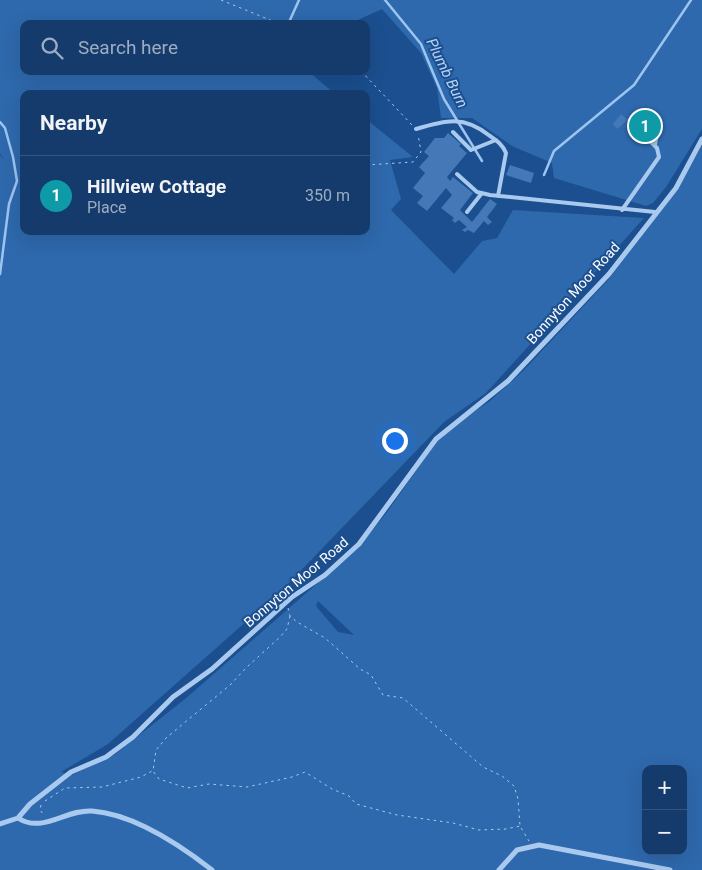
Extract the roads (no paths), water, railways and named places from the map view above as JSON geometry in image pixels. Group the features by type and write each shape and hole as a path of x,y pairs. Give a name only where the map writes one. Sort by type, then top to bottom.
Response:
{"street":[{"name":"Bonnyton Moor Road","path":"18,818 30,804 72,772 106,757 133,737 173,697 212,669 287,603 325,575 358,544 436,439 508,381 609,274 655,212 676,188 702,139"},
{"path":"0,824 18,818 26,823 38,825 76,812 91,810 109,814 178,844 212,870"},
{"path":"499,870 518,850 539,845 670,870"}],"lane":[{"path":"622,210 659,157 655,144 659,125 656,119 646,113"},
{"path":"416,129 440,121 461,121 472,123 496,140 504,147 506,153 498,196"},
{"path":"453,132 471,150 496,140"},
{"path":"650,141 655,144"},
{"path":"457,174 476,192 622,210 655,212"},
{"path":"467,212 482,193"}],"waterway":[{"path":"290,20 299,0"},
{"name":"Plumb Burn","path":"385,0 421,44 444,99 482,161"},
{"path":"544,175 554,151 634,85 691,0"},
{"path":"0,122 5,128 17,181 9,204 0,274"}],"place":[{"name":"Hillview Cottage","path":"645,126"}]}
